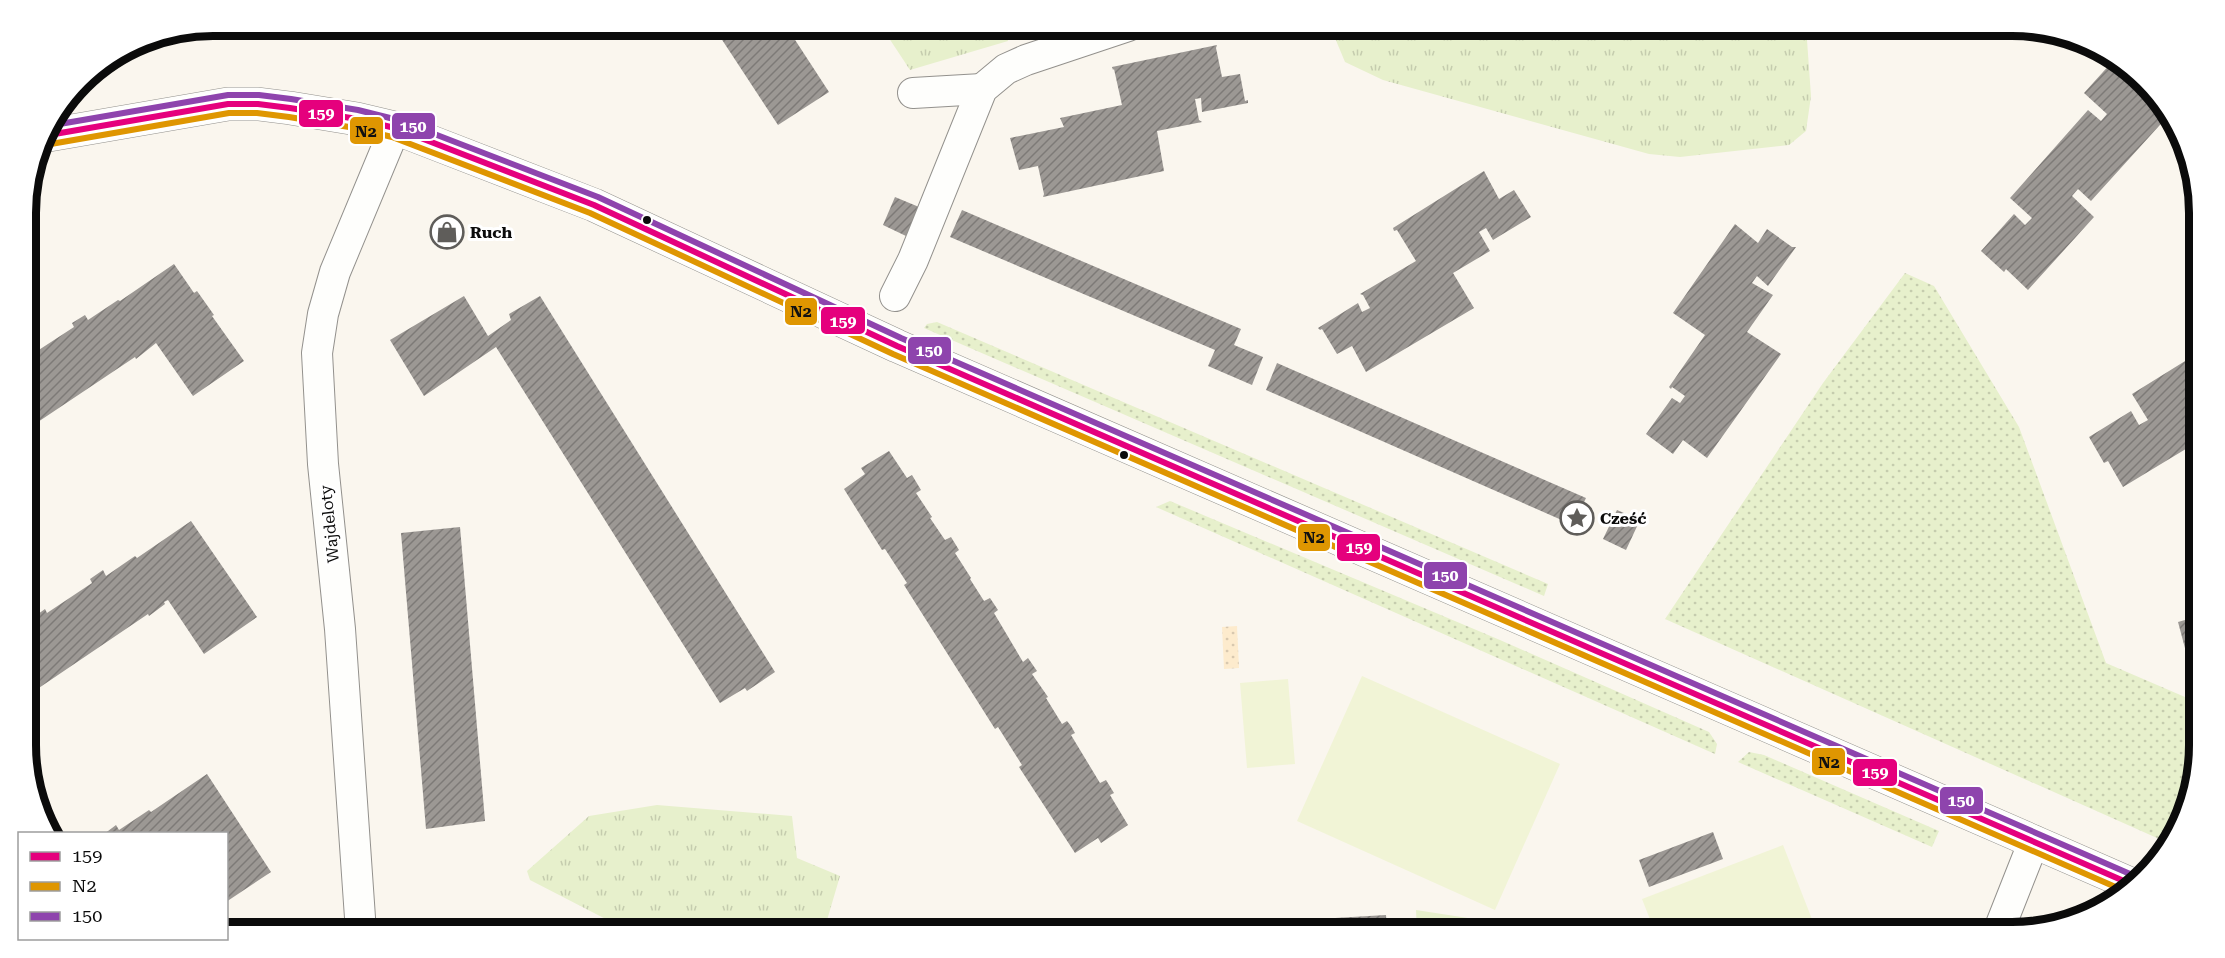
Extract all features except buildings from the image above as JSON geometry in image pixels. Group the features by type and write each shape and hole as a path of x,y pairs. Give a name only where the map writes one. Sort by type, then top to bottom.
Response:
{"street":[{"path":"895,296 917,249 982,89 1006,69 1098,36"},
{"path":"913,93 982,89"},
{"path":"55,134 228,104 258,104 290,108 395,128 594,205 897,346 2124,881"},
{"name":"Wajdeloty","path":"360,922 340,628 323,464 317,353 323,314 335,272 395,128"},
{"path":"2002,922 2034,841"}],"green space":[{"path":"888,36 1006,36 1008,41 910,70"},
{"path":"1334,36 1807,36 1811,96 1806,131 1789,145 1680,157 1649,154 1383,80 1345,62"},
{"path":"1905,273 1934,286 2019,427 2106,663 2189,699 2189,756 2186,779 2176,813 2161,840 1665,619 1823,383"},
{"path":"937,322 1548,584 1544,596 924,328 927,324"},
{"path":"1170,501 1500,640 1709,732 1717,744 1715,754 1156,507"},
{"path":"1362,676 1560,764 1495,910 1297,821"},
{"path":"1288,679 1295,764 1247,768 1240,683"},
{"path":"1749,752 1764,755 1939,831 1932,847 1738,762"},
{"path":"657,805 792,816 797,858 840,876 826,922 803,922 785,918 784,922 611,922 530,880 527,871 589,816"},
{"path":"1783,845 1813,922 1651,922 1642,899"},
{"path":"1416,910 1494,922 1417,922"}],"sand":[{"path":"1237,626 1239,668 1224,669 1222,627"}],"transit line":[{"name":"150","path":"61,124 228,95 259,95 291,99 358,110 398,120 598,197 901,338 2132,875"},
{"name":"159","path":"55,134 228,104 258,104 290,108 395,128 594,205 897,346 2124,881"},
{"name":"N2","path":"49,144 229,113 257,113 289,117 392,137 590,213 893,354 2116,887"}],"place":[{"name":"Ruch","path":"447,232"},
{"name":"Cześć","path":"1577,518"}]}
